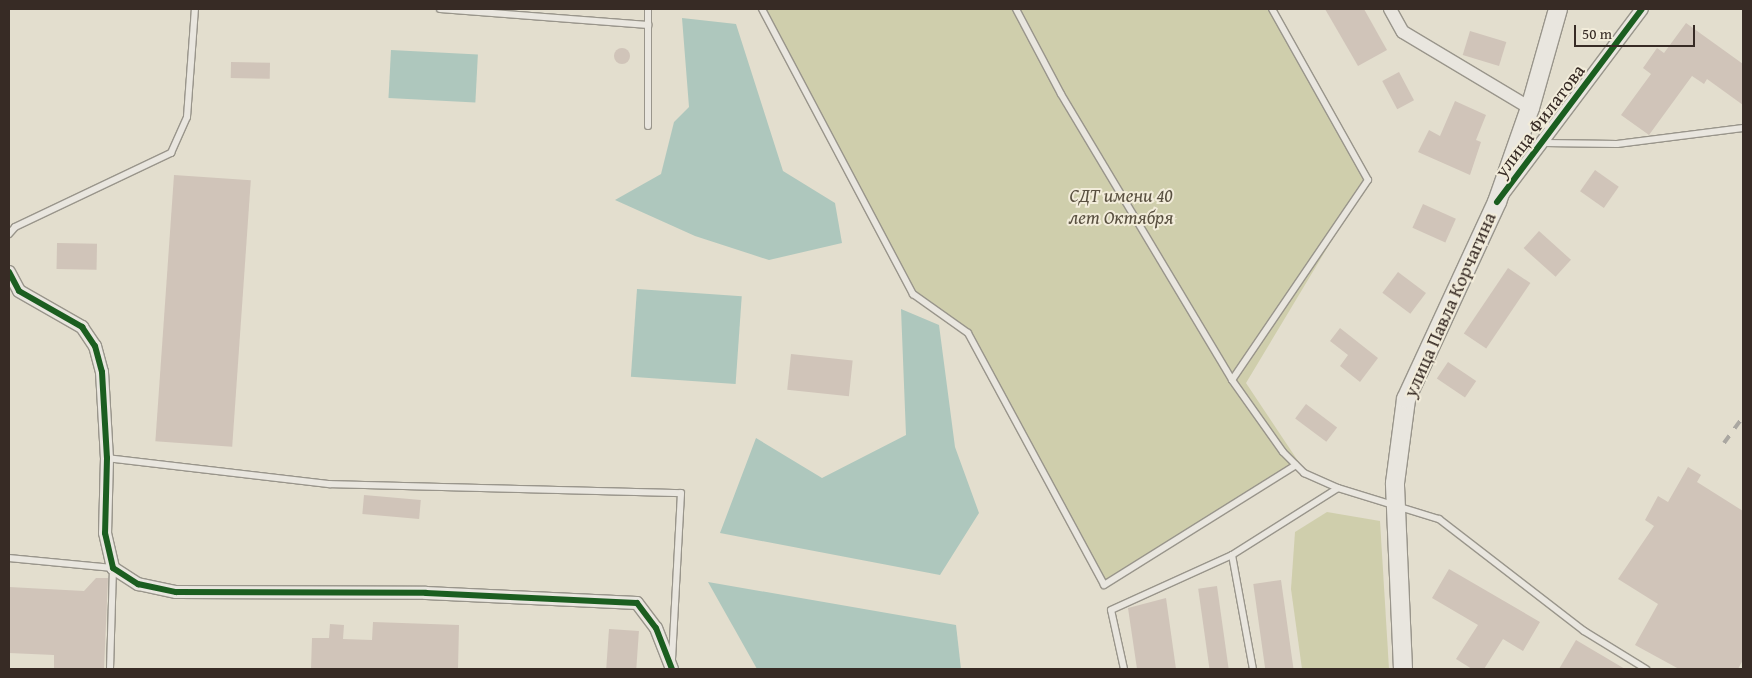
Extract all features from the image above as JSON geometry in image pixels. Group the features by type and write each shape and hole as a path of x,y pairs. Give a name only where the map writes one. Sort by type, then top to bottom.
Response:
{"main road":[{"name":"улица Павла Корчагина","path":"1403,669 1395,506 1406,399 1497,202 1529,112 1558,9"}],"street":[{"path":"1390,9 1402,32 1529,112"},
{"name":"улица Филатова","path":"1497,202 1545,143 1642,9"},
{"path":"9,272 19,291 82,327 95,346 102,372 108,458 104,533 113,568 138,584 176,592 426,593 636,603 656,628 672,668"}],"lane":[{"path":"9,234 16,227 171,153 187,117 195,9"},
{"path":"440,9 648,25"},
{"path":"648,9 648,126"},
{"path":"762,9 913,294 968,332 1104,585 1296,465"},
{"path":"1016,9 1061,94 1232,380 1296,465 1304,473 1338,488 1439,519 1584,632 1646,669"},
{"path":"1232,380 1368,180 1272,9"},
{"path":"1529,112 1555,129"},
{"path":"1545,143 1617,144 1743,128"},
{"path":"108,458 329,484 681,493 672,668"},
{"path":"1124,669 1111,610 1232,555 1338,488"},
{"path":"1232,555 1253,669"},
{"path":"9,558 113,568 110,669"}],"green space":[{"name":"СДТ имени 40 лет Октября","path":"762,9 1272,9 1368,180 1246,383 1298,461 1104,585 968,333 913,294"},
{"path":"1327,512 1380,521 1389,669 1302,669 1291,589 1295,532"}],"shaded area":[{"path":"682,18 736,24 783,171 835,203 842,243 769,260 695,236 615,200 661,174 674,122 689,107"},
{"path":"391,50 478,55 475,102 388,98"},
{"path":"637,289 742,296 736,384 631,377"},
{"path":"901,309 939,325 955,447 979,513 940,575 720,533 756,438 822,478 906,435"},
{"path":"708,582 956,625 961,669 757,669"}],"building":[{"path":"1325,9 1364,9 1387,50 1358,66"},
{"path":"1686,23 1743,64 1743,105 1707,79 1704,84 1692,76 1649,135 1621,115 1651,74 1643,68 1657,48 1664,53"},
{"path":"1470,31 1506,42 1499,66 1463,55"},
{"path":"622,48 630,56 622,64 614,56"},
{"path":"231,62 270,63 270,79 231,78"},
{"path":"1399,72 1414,100 1397,109 1382,81"},
{"path":"1455,101 1486,115 1476,140 1481,142 1470,175 1418,152 1429,130 1440,136"},
{"path":"1595,170 1619,187 1604,208 1580,191"},
{"path":"174,175 251,180 232,447 155,441"},
{"path":"1423,204 1456,219 1445,242 1412,228"},
{"path":"1539,231 1571,260 1556,277 1524,248"},
{"path":"57,243 97,244 97,270 57,269"},
{"path":"1508,268 1530,283 1486,349 1464,333"},
{"path":"1398,272 1426,293 1410,314 1382,293"},
{"path":"1340,328 1378,358 1360,382 1340,366 1348,355 1330,341"},
{"path":"791,354 853,360 849,396 787,390"},
{"path":"1448,362 1476,381 1465,398 1437,379"},
{"path":"1306,404 1337,427 1326,442 1295,418"},
{"path":"1688,467 1701,475 1697,482 1743,511 1743,660 1738,669 1679,669 1635,645 1658,604 1618,579 1654,526 1645,520 1658,496 1668,502"},
{"path":"364,495 421,500 419,519 362,514"},
{"path":"1449,569 1540,622 1523,651 1503,639 1484,669 1472,669 1456,659 1478,625 1432,598"},
{"path":"96,578 108,578 104,669 54,669 54,655 9,653 9,587 84,591"},
{"path":"1281,580 1294,669 1265,669 1253,584"},
{"path":"1217,586 1229,669 1209,669 1198,589"},
{"path":"1166,598 1176,669 1137,669 1128,608"},
{"path":"373,622 459,625 458,669 311,669 312,638 329,638 330,624 344,625 343,639 372,640"},
{"path":"609,629 639,631 636,669 606,669"},
{"path":"1576,640 1625,669 1559,669"}],"railway":[{"path":"1724,443 1743,417"}],"cycle path":[{"path":"1497,202 1642,9"},
{"path":"9,272 19,291 82,327 95,346 102,372 107,458 105,533 113,568 138,584 176,592 426,593 637,603 656,628 672,669"}]}
